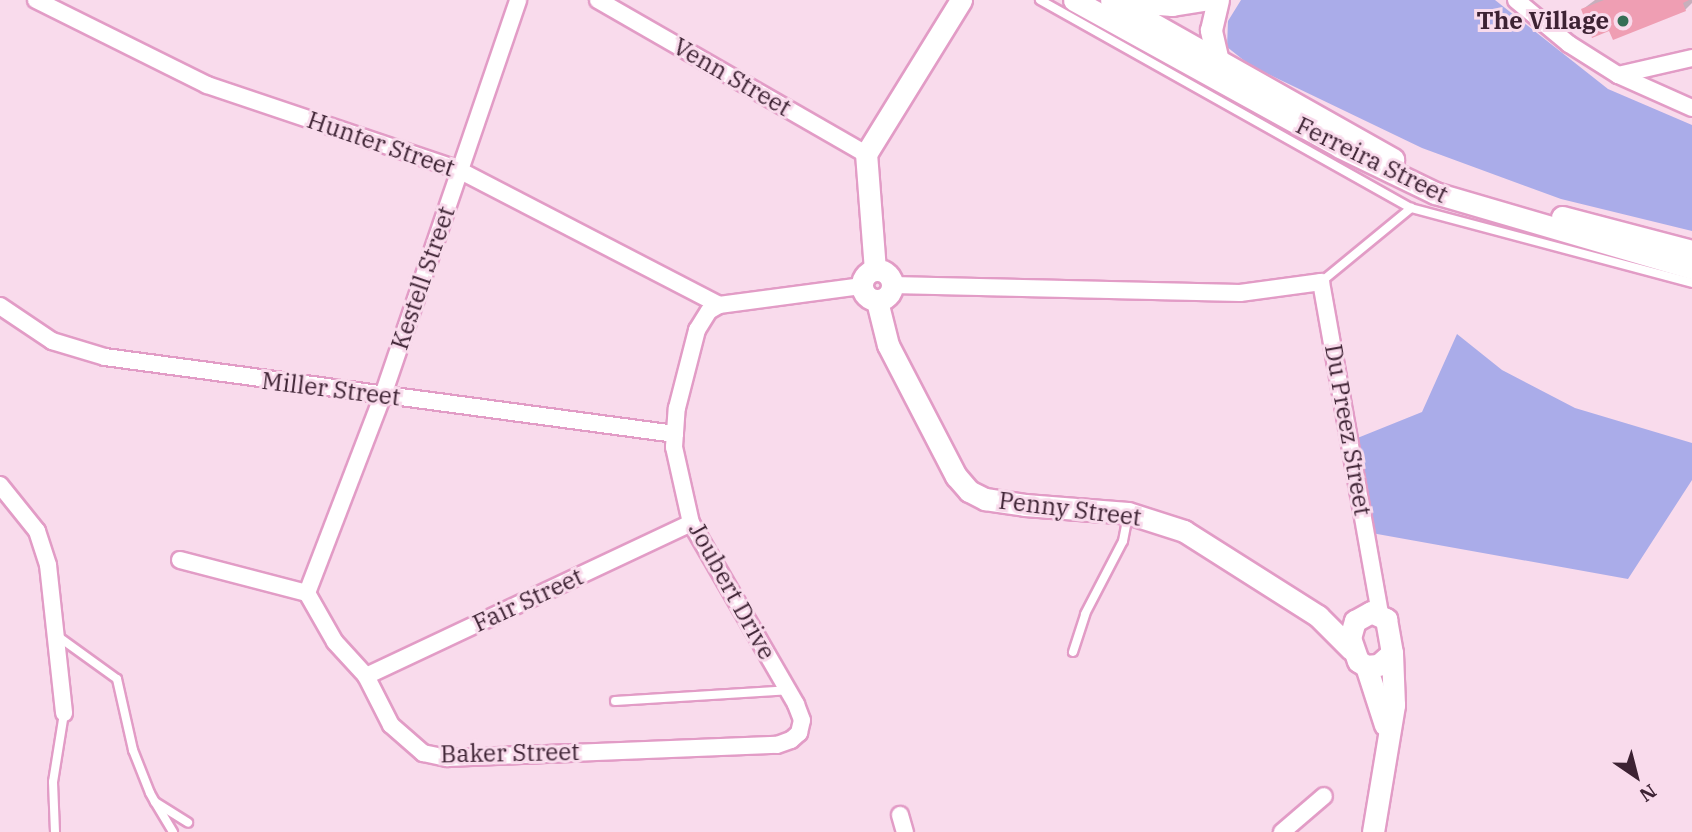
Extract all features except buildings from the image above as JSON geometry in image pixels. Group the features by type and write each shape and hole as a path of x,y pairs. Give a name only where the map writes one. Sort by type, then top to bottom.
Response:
{"main road":[{"path":"866,155 961,0"},
{"name":"Ferreira Street","path":"1074,0 1160,39 1218,61 1442,181 1692,251"},
{"path":"1111,0 1160,5 1205,0"},
{"name":"Ferreira Street","path":"1111,0 1160,39 1340,147 1435,193 1692,268"},
{"path":"1160,39 1205,0"},
{"path":"1218,0 1211,30 1218,61"},
{"name":"Penny Street","path":"866,155 871,286 888,345 956,476 969,491 985,499 1025,505 1128,513 1184,531 1318,616 1351,649"},
{"path":"871,286 885,272 892,285"},
{"name":"Penny Street","path":"1318,616 1366,617"},
{"path":"1373,832 1389,751 1394,705 1389,629 1366,617 1351,649 1366,666 1382,707 1389,751"},
{"path":"1366,666 1378,665 1392,653"}],"street":[{"name":"Hunter Street","path":"36,0 207,85 459,170 719,305"},
{"name":"Kestell Street","path":"307,593 383,395 518,0"},
{"name":"Venn Street","path":"598,0 866,155"},
{"path":"1516,0 1569,44 1618,75 1692,108"},
{"path":"1618,75 1692,58"},
{"path":"892,285 1240,293 1321,282"},
{"name":"Du Preez Street","path":"1321,282 1375,579 1366,617"},
{"path":"719,305 871,286"},
{"name":"Joubert Drive","path":"719,305 709,311 697,330 677,408 675,433 691,523 788,690 802,720 799,733"},
{"name":"Miller Street","path":"0,306 52,341 105,357 675,433"},
{"path":"0,485 37,531 48,565 64,713"},
{"name":"Fair Street","path":"366,676 691,523"},
{"path":"180,560 307,593"},
{"name":"Baker Street","path":"307,593 335,642 366,676 391,725 423,753 447,758 777,745 799,733"},
{"path":"1282,832 1324,796"},
{"path":"900,815 905,832"}],"lane":[{"path":"1040,0 1411,208 1692,283"},
{"path":"1321,282 1411,208"},
{"path":"1073,652 1085,614 1123,541 1128,513"},
{"path":"54,633 117,679 133,750 155,802 173,832"},
{"path":"615,701 788,690"},
{"path":"55,832 53,782 64,713"},
{"path":"155,802 188,823"}],"shaded area":[{"path":"1241,0 1495,0 1608,89 1692,125 1692,231 1561,199 1422,148 1251,66 1227,47 1228,21"},
{"path":"1457,334 1502,370 1575,408 1692,443 1692,480 1628,579 1366,532 1350,441 1422,412"}],"place":[{"name":"The Village","path":"1623,21"}]}
